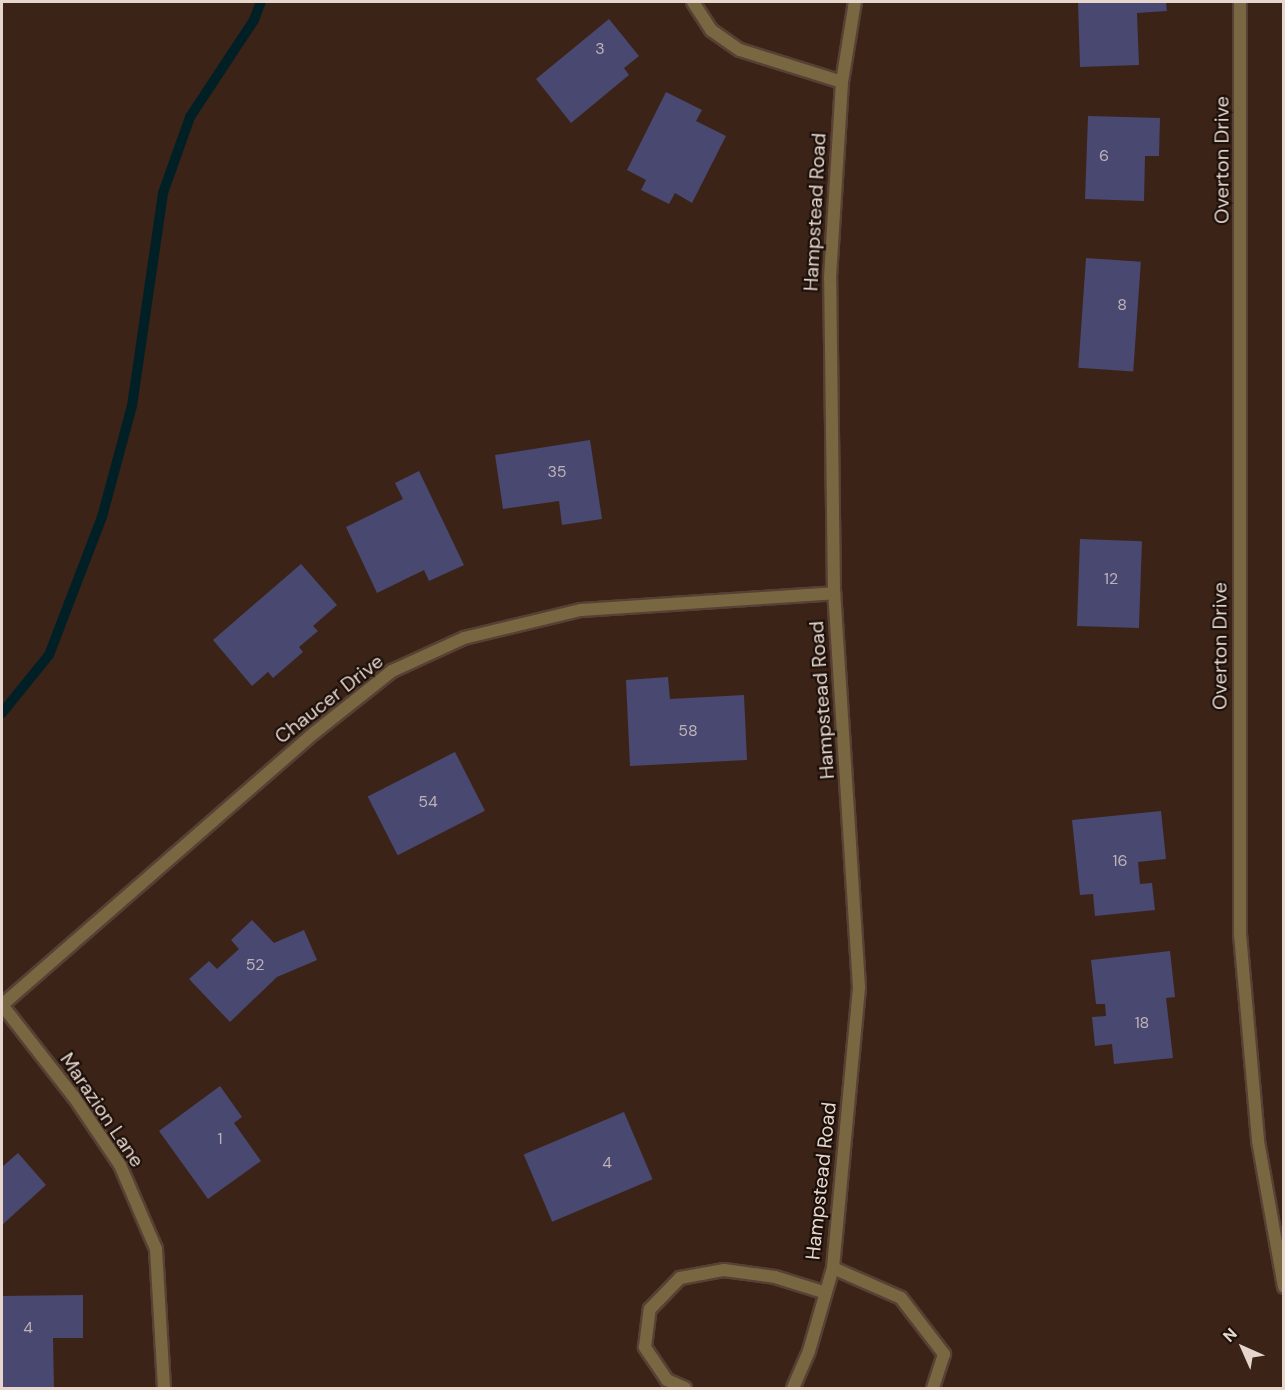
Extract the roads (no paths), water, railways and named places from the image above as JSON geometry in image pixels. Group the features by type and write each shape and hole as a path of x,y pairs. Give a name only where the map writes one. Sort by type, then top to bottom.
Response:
{"street":[{"path":"693,2 711,30 740,50 842,82"},
{"name":"Hampstead Road","path":"794,1389 833,1268 859,987 834,593 830,278 842,82 855,2"},
{"name":"Overton Drive","path":"1240,2 1240,934 1258,1141 1284,1287"},
{"name":"Chaucer Drive","path":"2,1005 314,733 392,671 464,638 580,610 834,593"},
{"name":"Marazion Lane","path":"2,1005 74,1097 120,1165 156,1249 164,1389"},
{"path":"833,1268 901,1298 909,1307 944,1354 933,1389"},
{"path":"685,1389 666,1380 645,1347 650,1309 680,1278 724,1270 775,1277 826,1293"}],"waterway":[{"path":"2,713 49,655 102,517 132,406 163,193 190,117 254,20 261,2"}]}
